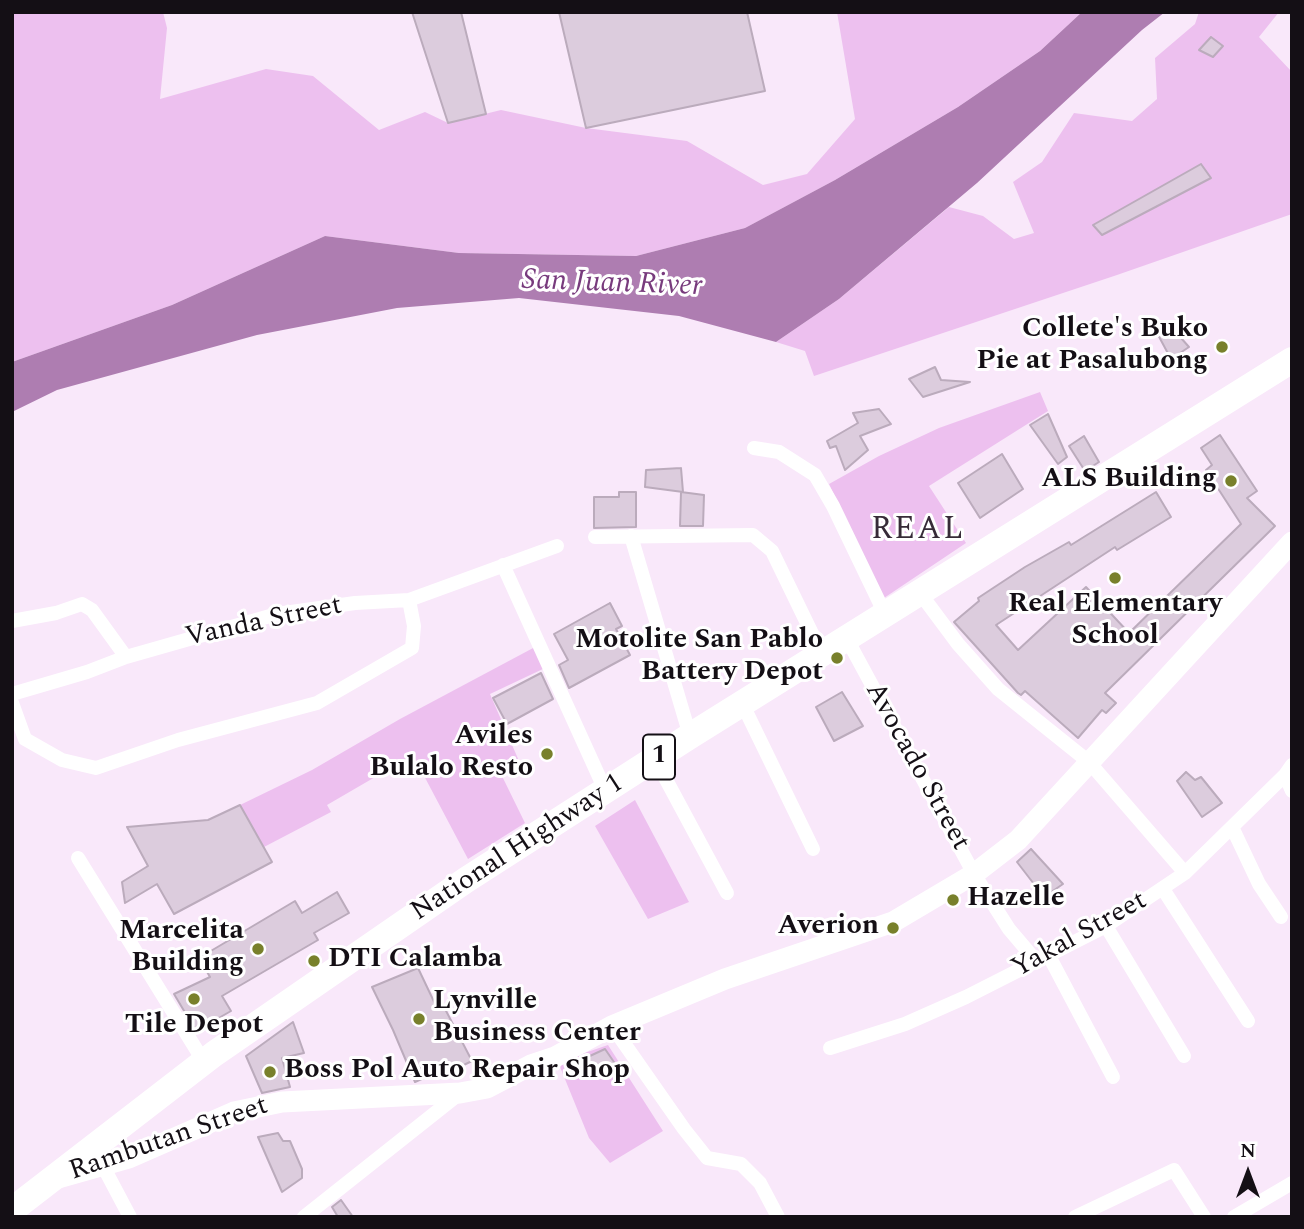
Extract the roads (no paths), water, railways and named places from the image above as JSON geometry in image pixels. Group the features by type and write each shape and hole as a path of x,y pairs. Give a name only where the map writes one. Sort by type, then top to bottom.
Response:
{"highway":[{"name":"National Highway 1","path":"12,1210 204,1062 466,880 690,736 1292,360"}],"street":[{"path":"754,448 779,452 815,475 833,506 885,614"},
{"path":"595,537 753,535 772,551 822,654"},
{"path":"631,536 690,736"},
{"name":"Rambutan Street","path":"47,1182 129,1158 234,1112 282,1102 460,1093 487,1088 531,1065 555,1057 612,1026 725,979 892,922 974,874 1018,840 1292,542"},
{"name":"Vanda Street","path":"12,694 88,672 126,657 277,614 355,603 410,600 557,546"},
{"path":"503,565 606,792"},
{"path":"920,593 958,644 998,689 1089,762 1185,873"},
{"path":"12,704 25,739 62,760 96,768 178,740 317,704 412,648 414,626 410,600"},
{"path":"12,621 56,613 82,604 92,610 126,657"},
{"name":"Avocado Street","path":"847,639 974,874 1009,929 1043,959 1113,1077"},
{"path":"743,705 813,849"},
{"path":"655,759 727,893"},
{"path":"1288,770 1292,791"},
{"name":"Yakal Street","path":"830,1048 905,1024 1106,926 1185,873 1288,770"},
{"path":"1232,827 1259,884 1281,917"},
{"path":"78,858 204,1062"},
{"path":"1163,889 1248,1021"},
{"path":"1106,926 1184,1056"},
{"path":"612,1026 707,1158 741,1164 760,1183 778,1217"},
{"path":"304,1217 460,1093"},
{"path":"103,1166 130,1217"},
{"path":"1083,1215 1174,1170 1204,1217"},
{"path":"1234,1217 1292,1183"}],"water":[{"name":"San Juan River","path":"1082,12 1165,12 1142,30 977,183 839,299 776,342 679,316 519,298 397,308 257,335 57,390 12,412 12,362 172,305 325,236 459,253 636,256 745,228 835,180 958,107 1040,51"}],"place":[{"name":"Collete's Buko Pie at Pasalubong","path":"1222,347"},
{"name":"ALS Building","path":"1231,481"},
{"name":"Real Elementary School","path":"1115,578"},
{"name":"Motolite San Pablo Battery Depot","path":"837,658"},
{"name":"Aviles Bulalo Resto","path":"547,754"},
{"name":"Hazelle","path":"953,900"},
{"name":"Averion","path":"893,928"},
{"name":"Marcelita Building","path":"258,949"},
{"name":"DTI Calamba","path":"314,961"},
{"name":"Tile Depot","path":"194,999"},
{"name":"Lynville Business Center","path":"419,1019"},
{"name":"Boss Pol Auto Repair Shop","path":"270,1072"}],"district":[{"name":"REAL","path":"918,532"}]}
